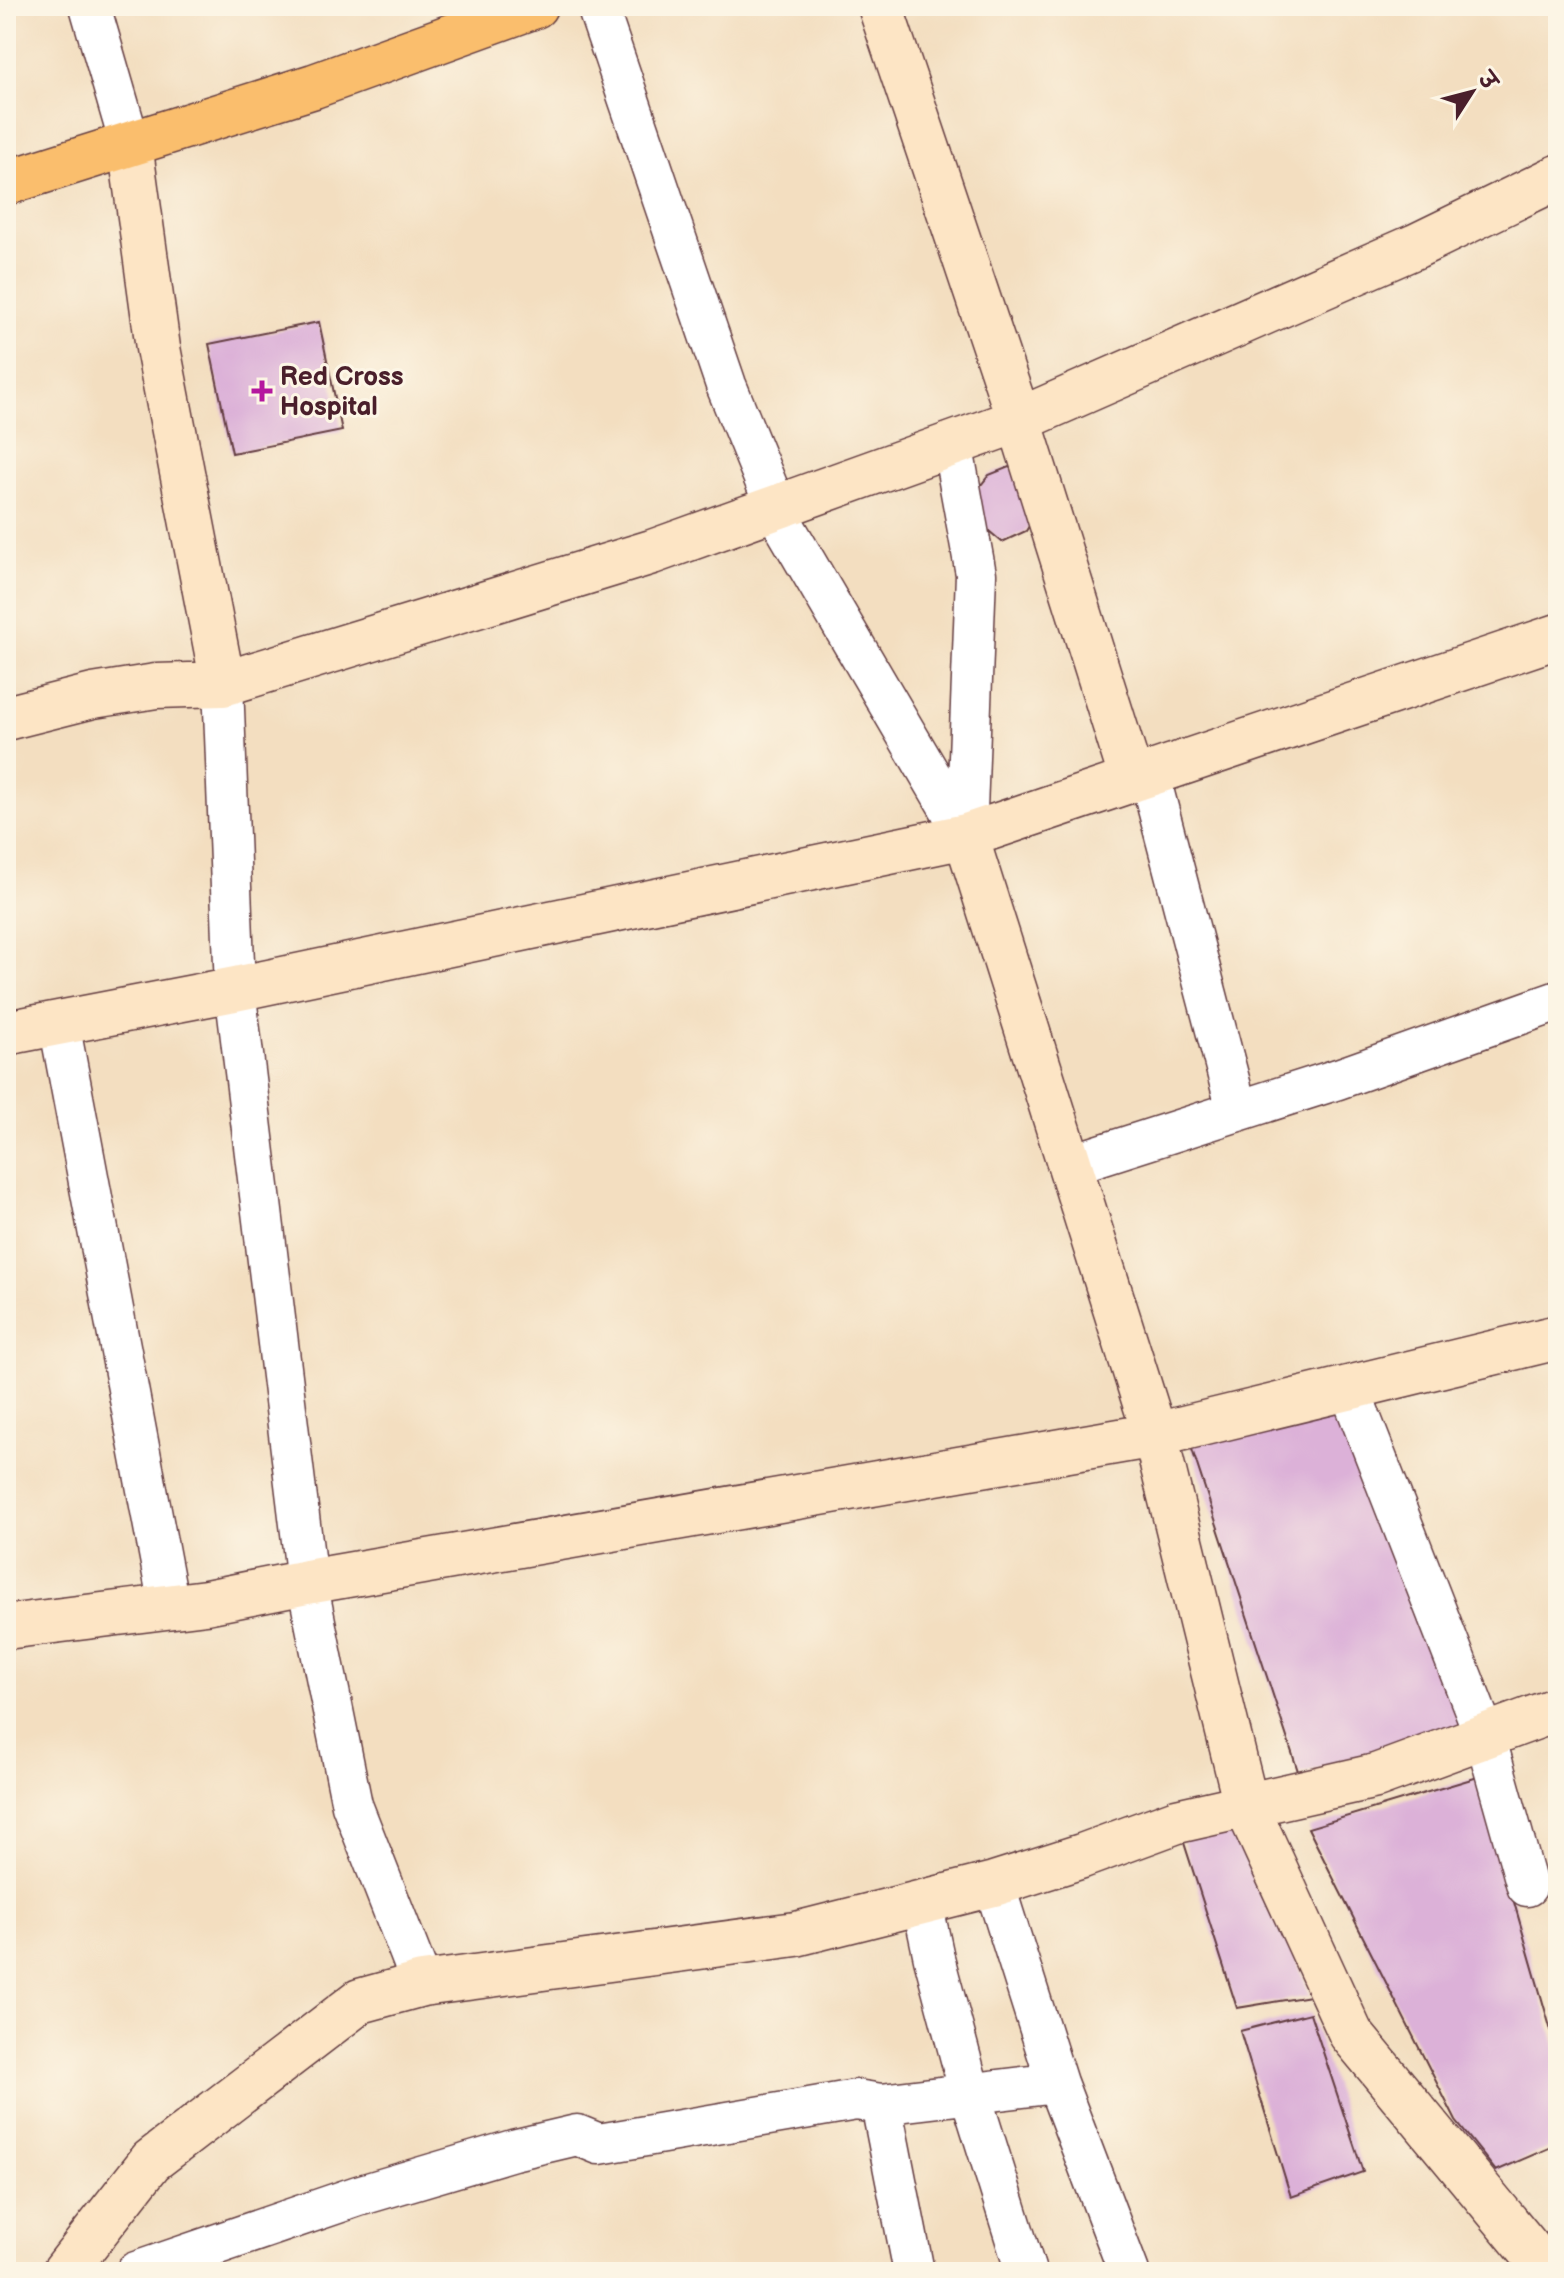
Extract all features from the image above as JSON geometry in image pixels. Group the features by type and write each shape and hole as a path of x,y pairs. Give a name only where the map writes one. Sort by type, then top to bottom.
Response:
{"main road":[{"path":"6,183 314,86 535,6"}],"street":[{"path":"90,6 130,144 158,348 223,684 235,989 307,1582 352,1805 422,1984"},
{"path":"597,6 726,385 776,508 966,836 1155,1435 1246,1805 1351,2034 1545,2265"},
{"path":"880,6 1141,777 1237,1110"},
{"path":"6,718 93,696 156,686 223,684 652,552 1019,420 1375,264 1558,177"},
{"path":"952,443 976,574 966,836"},
{"path":"6,1033 235,989 966,836 1558,636"},
{"path":"1069,1165 1352,1074 1558,1001"},
{"path":"59,1023 169,1606"},
{"path":"6,1627 169,1606 1155,1435 1558,1337"},
{"path":"1349,1388 1485,1736 1527,1886"},
{"path":"64,2272 151,2161 360,2001 422,1984 796,1934 994,1884 1177,1821 1376,1776 1558,1709"},
{"path":"994,1884 1057,2083 1129,2272"},
{"path":"922,1902 970,2093 1026,2272"},
{"path":"136,2272 358,2196 513,2150 577,2135 599,2144 856,2100 881,2104 1057,2083"},
{"path":"881,2104 914,2272"}],"building":[{"path":"319,322 342,431 232,453 209,344"},
{"path":"1009,467 1032,479 1040,508 1026,531 1002,542 976,520 972,496 989,475"},
{"path":"1349,1388 1465,1732 1299,1774 1185,1428"},
{"path":"1478,1777 1558,2055 1558,2144 1496,2171 1456,2121 1308,1828"},
{"path":"1177,1821 1249,1832 1310,1996 1237,2008"},
{"path":"1310,2013 1363,2172 1291,2197 1240,2031"}],"place":[{"name":"Red Cross Hospital","path":"262,391"}]}
